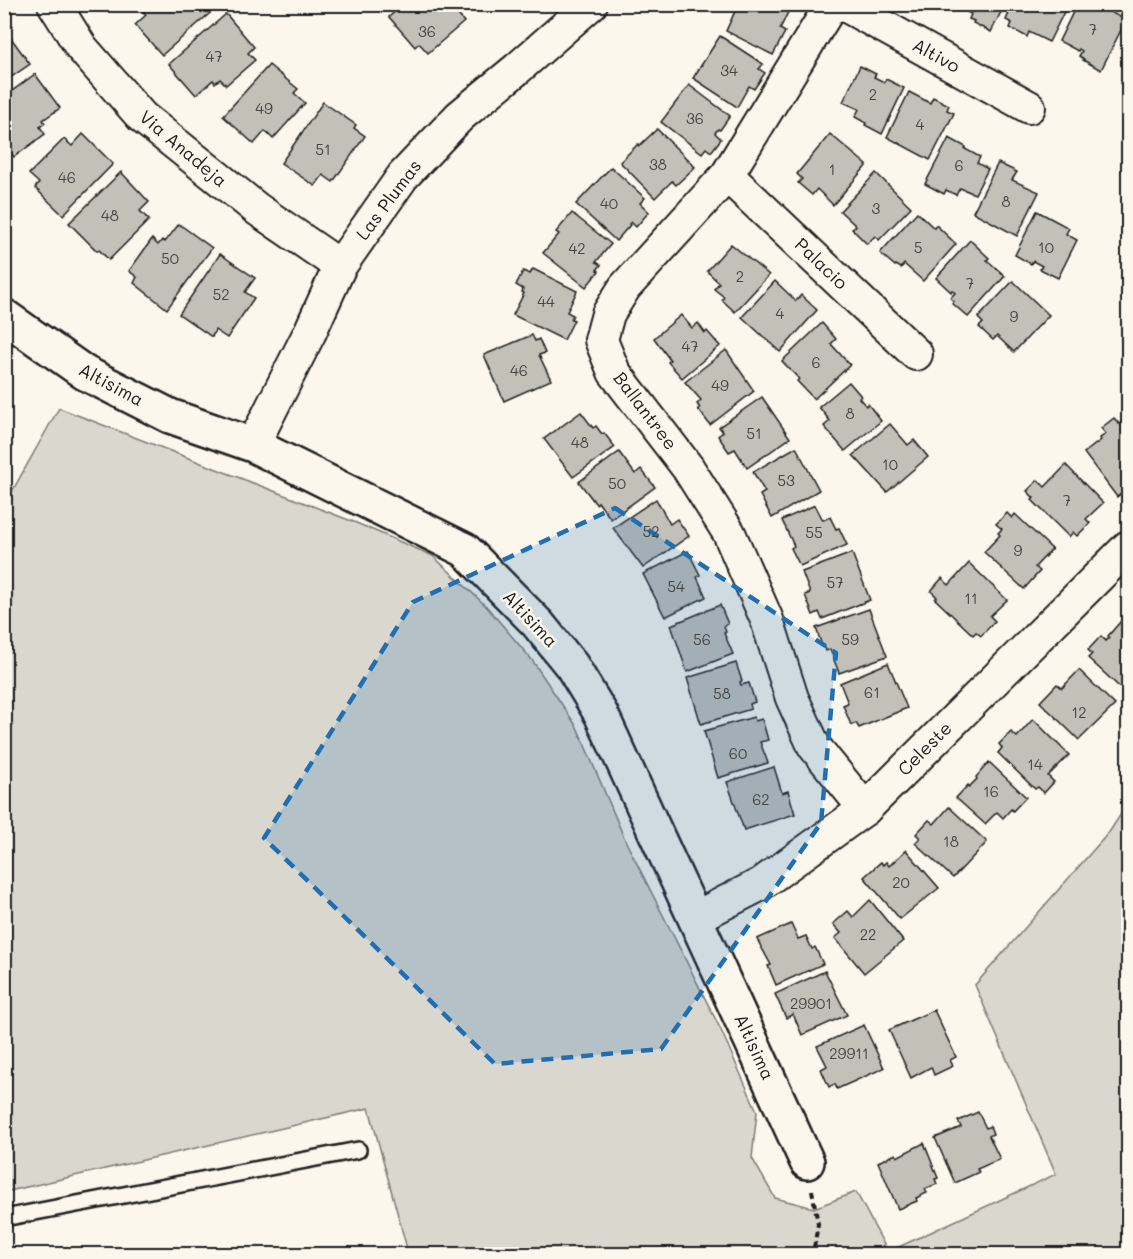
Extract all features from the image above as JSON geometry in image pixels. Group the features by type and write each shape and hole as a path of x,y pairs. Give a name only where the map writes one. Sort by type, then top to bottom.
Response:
{"street":[{"name":"Via Anadeja","path":"54,4 81,47 142,117 257,209 340,266"},
{"name":"Ballantree","path":"832,4 727,175 626,287 608,314 601,340 614,372 688,468 729,533 767,620 792,698 814,746 865,810"},
{"name":"Altivo","path":"843,4 1029,107"},
{"name":"Las Plumas","path":"253,445 310,332 340,266 403,176 459,116 517,69 570,11"},
{"name":"Palacio","path":"727,175 916,354"},
{"name":"Altisima","path":"4,316 84,373 170,416 253,445 465,550 538,624 572,666 601,714 807,1162"},
{"name":"Celeste","path":"695,918 761,884 865,810 1128,547"}],"lane":[{"path":"4,1218 358,1150"}],"path":[{"path":"807,1162 818,1224 813,1254"}],"highlighted area":[{"path":"615,508 836,653 821,823 661,1049 495,1064 264,838 413,602"}],"shaded area":[{"path":"59,408 354,522 433,556 486,606 532,660 577,727 626,842 720,1028 757,1111 752,1158 775,1198 814,1208 856,1192 888,1252 1056,1174 975,985 1110,831 1128,803 1128,1254 406,1254 406,1245 369,1108 5,1192 5,504"}],"building":[{"path":"137,4 214,4 217,7 162,55 135,25 146,15"},
{"path":"403,4 467,4 457,13 464,22 428,53 419,43 415,47 389,17"},
{"path":"736,4 782,4 790,8 780,29 785,32 773,55 726,31"},
{"path":"952,4 1005,4 991,32 973,23 974,21 969,19 971,14"},
{"path":"1013,4 1068,4 1049,42 1029,32 1027,37 1010,28 1012,23 1006,20"},
{"path":"1077,4 1101,4 1105,7 1104,9 1126,20 1101,70 1079,56 1082,51 1059,41"},
{"path":"226,14 254,47 248,53 255,60 226,85 220,79 215,83 213,80 196,95 169,64"},
{"path":"6,31 30,64 4,82 4,32"},
{"path":"720,36 763,64 759,69 765,73 754,89 749,86 737,107 693,78"},
{"path":"269,65 298,89 294,93 305,103 273,139 265,131 254,144 223,116"},
{"path":"860,66 876,74 874,77 884,82 886,79 904,88 882,134 855,117 859,109 843,102"},
{"path":"35,74 60,108 43,120 45,123 40,127 45,134 14,157 7,148 4,150 4,97"},
{"path":"689,85 730,116 715,133 721,139 711,152 706,148 702,153 661,122"},
{"path":"909,92 930,103 933,97 949,105 947,110 954,113 930,160 887,137"},
{"path":"323,102 356,125 354,128 365,136 333,182 323,175 315,186 281,163"},
{"path":"657,129 695,167 676,185 672,181 655,198 620,162"},
{"path":"83,134 113,164 63,215 35,188 39,183 29,174 64,139 72,146"},
{"path":"830,134 867,165 833,205 817,189 812,195 798,183 802,179 797,174"},
{"path":"949,138 980,157 977,163 988,169 975,194 960,188 956,195 946,190 944,194 925,184"},
{"path":"998,163 1017,172 1012,180 1039,192 1017,236 973,212"},
{"path":"611,167 645,198 640,203 649,212 636,227 631,222 616,241 576,204"},
{"path":"121,172 149,202 140,211 149,220 109,260 69,223"},
{"path":"876,173 911,207 879,240 875,236 867,244 852,229 856,226 840,211"},
{"path":"1037,211 1069,228 1066,234 1077,240 1058,278 1040,269 1042,266 1033,261 1031,264 1015,255"},
{"path":"917,212 934,228 936,225 956,244 923,281 904,264 901,268 895,266 880,253"},
{"path":"572,213 611,244 596,262 601,265 597,270 599,271 586,287 543,253 559,234 556,232"},
{"path":"179,224 212,248 167,309 134,283 137,277 129,271 152,239 158,245 162,240 165,242"},
{"path":"970,240 1005,276 968,317 952,303 954,301 950,298 955,293 936,278"},
{"path":"731,244 769,275 735,312 722,300 724,297 714,289 719,283 707,271"},
{"path":"220,254 255,278 245,292 254,298 227,338 215,330 212,337 179,314"},
{"path":"533,269 577,291 567,312 573,315 571,319 574,320 564,340 513,315 524,293 523,289 516,285 523,271 530,274"},
{"path":"775,281 796,301 801,295 817,310 780,352 742,317"},
{"path":"1013,281 1049,315 1014,352 997,336 993,340 979,327 983,323 978,318"},
{"path":"681,315 692,328 698,323 705,333 707,331 720,346 682,378 668,362 670,360 654,338"},
{"path":"822,323 836,339 831,344 850,365 814,399 782,361"},
{"path":"532,335 535,341 539,339 545,353 539,355 551,380 504,401 484,355"},
{"path":"726,350 754,391 710,425 698,409 700,408 697,404 701,400 685,382"},
{"path":"849,382 861,396 859,398 866,406 868,404 881,421 845,451 824,426 830,421 819,407"},
{"path":"762,397 790,438 747,468 735,449 729,452 718,436 723,432 719,427"},
{"path":"581,412 593,428 596,426 615,447 573,477 544,439"},
{"path":"1114,418 1119,424 1123,421 1128,428 1128,488 1117,497 1084,453 1101,440 1100,438 1106,434 1101,428"},
{"path":"890,424 908,445 914,440 928,457 887,492 853,455"},
{"path":"796,447 819,490 772,518 760,495 765,492 753,472"},
{"path":"619,452 635,474 641,469 655,487 611,519 579,482"},
{"path":"1066,465 1103,503 1086,519 1090,523 1077,536 1073,532 1069,537 1032,500 1034,498 1027,491 1038,480 1045,487"},
{"path":"656,499 670,524 677,519 689,536 643,568 613,528"},
{"path":"815,505 823,520 830,517 836,529 839,528 847,545 800,566 791,548 794,546 782,520"},
{"path":"1007,513 1012,518 1015,514 1052,549 1035,567 1040,571 1024,589 984,552 1000,535 998,533 1002,529 996,524"},
{"path":"688,551 700,575 697,577 706,597 665,617 643,574"},
{"path":"852,553 870,600 822,619 819,612 813,615 805,595 810,593 802,572"},
{"path":"969,563 1007,600 990,616 995,621 981,636 976,632 973,635 935,599 937,597 931,591 942,578 949,585"},
{"path":"720,605 728,624 724,626 726,632 724,633 733,654 687,672 671,625"},
{"path":"869,609 887,656 839,673 830,649 826,651 822,646 816,628"},
{"path":"1121,621 1128,629 1127,694 1088,658 1092,654 1088,650 1101,636 1106,641"},
{"path":"736,663 742,681 741,685 749,683 755,702 750,704 751,709 701,724 687,678"},
{"path":"888,663 907,708 859,728 856,723 851,725 843,705 848,703 840,683"},
{"path":"1079,670 1115,705 1079,740 1040,702 1057,684 1062,688"},
{"path":"754,717 755,721 762,719 768,740 760,742 768,763 718,778 704,731"},
{"path":"1033,719 1069,755 1048,776 1054,782 1044,793 1038,787 1035,789 998,753 1002,748 999,744 1011,732 1017,737"},
{"path":"989,762 1026,797 1003,818 997,812 985,824 956,798 977,779 976,777"},
{"path":"774,767 782,793 788,791 795,814 744,830 727,782"},
{"path":"949,807 987,842 953,878 915,843 920,838 916,834 929,820 934,824"},
{"path":"906,850 939,888 900,919 864,877 881,862 883,865 886,862 889,866"},
{"path":"870,900 903,941 864,973 835,938 841,933 833,924 848,911 853,917"},
{"path":"791,924 798,939 806,936 812,949 815,947 823,964 776,985 768,966 771,965 757,939"},
{"path":"825,971 847,1015 802,1035 793,1014 786,1018 775,994"},
{"path":"934,1010 956,1057 950,1060 953,1066 934,1075 931,1067 911,1078 889,1030"},
{"path":"864,1025 884,1068 837,1089 835,1084 829,1087 821,1069 827,1066 817,1046"},
{"path":"978,1112 986,1128 990,1126 993,1134 989,1136 1000,1159 977,1169 979,1172 955,1183 935,1138 961,1127 958,1121"},
{"path":"924,1143 938,1178 935,1179 937,1184 925,1189 927,1193 916,1198 917,1201 898,1209 878,1162 896,1154 897,1157"}]}
